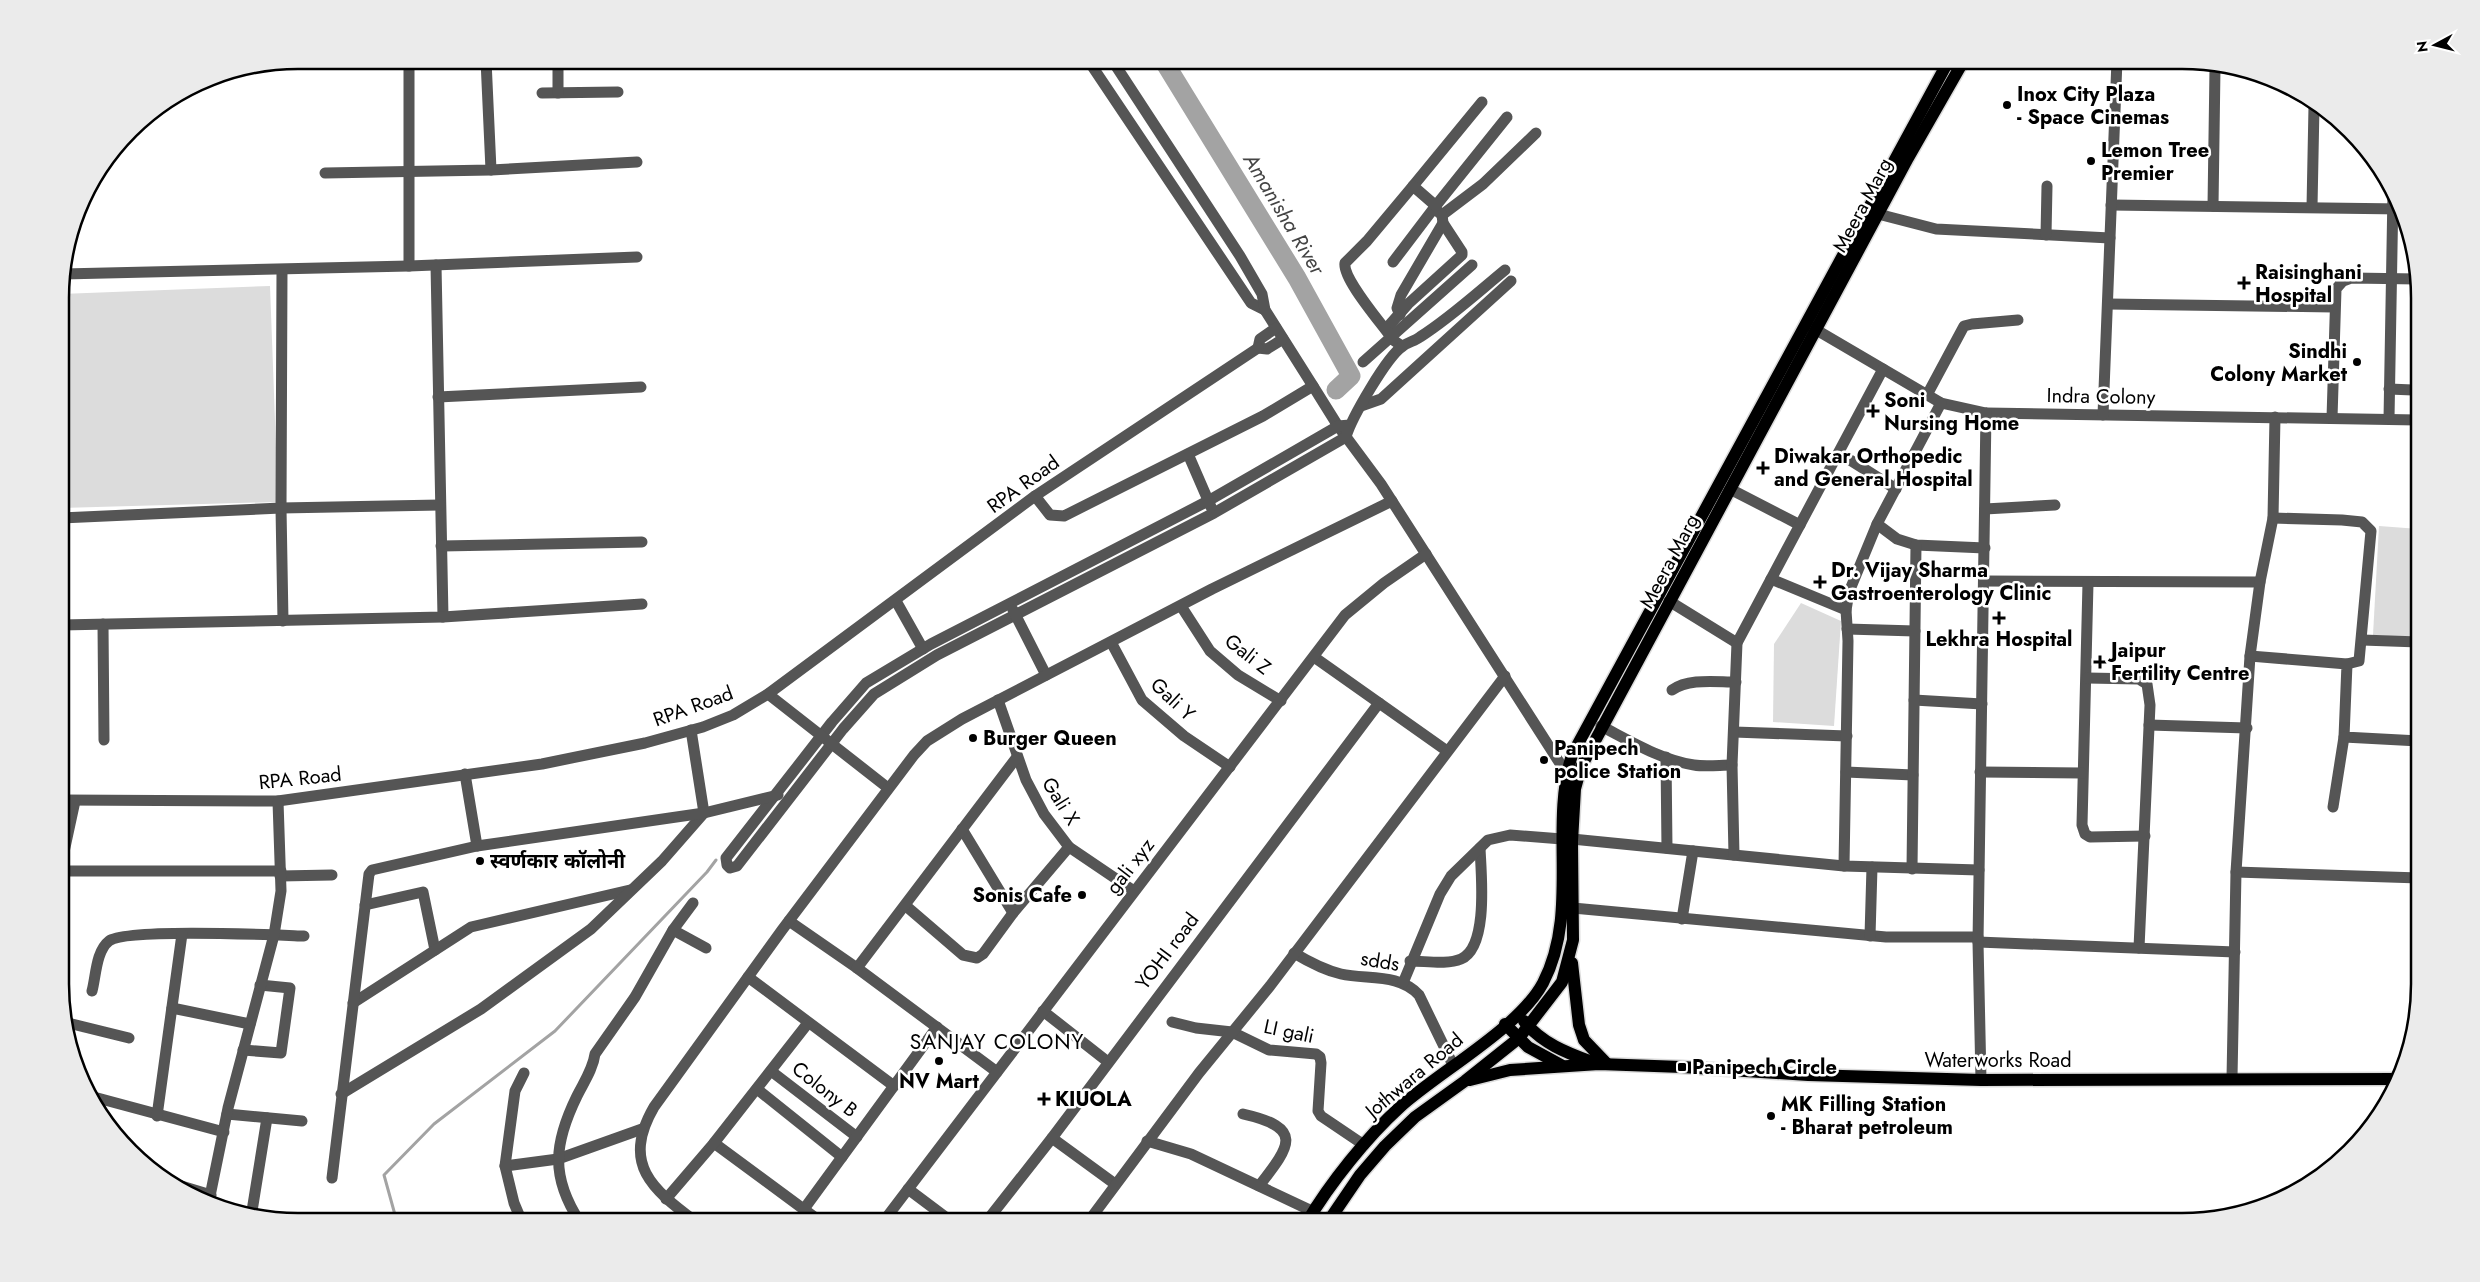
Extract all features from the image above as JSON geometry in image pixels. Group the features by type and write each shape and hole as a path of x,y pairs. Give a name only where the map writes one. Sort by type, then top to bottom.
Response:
{"main road":[{"name":"Meera Marg","path":"1518,1014 1542,984 1556,948 1562,904 1567,839 1575,789 1581,767 1601,726 1730,489 1944,69"},
{"name":"Meera Marg","path":"1465,1081 1519,1038 1562,982 1572,948 1573,908 1567,839 1566,772 1576,746 1811,327 1878,214 1959,69"},
{"path":"1572,948 1572,976 1579,1025 1584,1040 1603,1064"},
{"name":"Jothwara Road","path":"1313,1213 1364,1145 1400,1106 1518,1014"},
{"path":"1518,1014 1529,1027 1558,1048 1603,1064"},
{"path":"1505,1024 1542,1057 1563,1066"},
{"name":"Waterworks Road","path":"1465,1081 1510,1070 1603,1064 1682,1066 1808,1075 1981,1080 2391,1079"},
{"name":"Jothwara Road","path":"1334,1213 1360,1175 1385,1146 1415,1117 1465,1081"}],"street":[{"path":"409,69 409,266"},
{"path":"486,69 491,170"},
{"path":"558,69 558,93"},
{"path":"1094,69 1251,303 1264,310"},
{"path":"1118,69 1240,256 1262,294 1264,310 1313,386 1344,425 1346,437 1392,501 1505,676 1575,789"},
{"path":"2104,415 2117,69"},
{"path":"2213,206 2215,71"},
{"path":"542,93 618,92"},
{"path":"1402,346 1389,333 1353,284 1344,268 1345,263 1367,241 1482,102"},
{"path":"2312,207 2314,110"},
{"path":"1392,262 1439,213 1507,117"},
{"path":"1400,315 1397,308 1401,295 1439,213 1483,184 1536,132"},
{"path":"325,173 491,170 637,162"},
{"path":"1389,333 1408,304 1462,255 1461,248 1439,213 1413,186"},
{"path":"2046,235 2048,186"},
{"path":"2111,205 2394,209"},
{"path":"1878,214 1936,229 2110,238"},
{"path":"2389,419 2391,279 2397,219"},
{"path":"70,274 282,270 637,257"},
{"path":"436,265 443,617"},
{"path":"1363,362 1389,333 1472,265"},
{"path":"282,270 281,508 283,620"},
{"path":"1346,437 1214,513 937,655 887,685 864,703 737,866 730,868 727,865 726,858 822,738 854,694 880,674 923,648 1208,501 1344,425 1362,406 1378,378 1402,346 1418,339 1505,270"},
{"path":"2332,418 2336,289 2343,282 2351,278 2410,279"},
{"path":"1362,406 1381,399 1511,281"},
{"path":"2108,304 2334,307"},
{"path":"1927,395 1964,326 2018,320"},
{"name":"Indra Colony","path":"1811,327 1941,403 1986,413 2411,420"},
{"name":"RPA Road","path":"1258,348 1260,339 1276,328"},
{"name":"RPA Road","path":"69,801 278,801 542,764 645,743 691,730 733,715 768,694 849,632 896,601 1035,496 1258,348 1267,349 1283,339"},
{"path":"1734,855 1732,765 1737,643 1883,369"},
{"path":"1035,496 1050,515 1064,516 1263,416 1313,386"},
{"path":"438,397 641,387"},
{"path":"2390,389 2411,390"},
{"path":"1844,866 1847,736 1846,610 1849,592 1877,524 1941,403"},
{"path":"1981,1080 1978,939 1986,413"},
{"path":"2232,1078 2236,872 2247,728 2250,656 2260,582 2273,518 2275,417"},
{"path":"1838,453 1896,489"},
{"path":"1188,454 1214,513"},
{"path":"1730,489 1800,525"},
{"path":"684,1213 653,1186 643,1166 640,1154 642,1129 654,1107 789,921 888,788 927,742 962,718 1392,501"},
{"path":"69,518 281,508 440,505"},
{"path":"1985,509 2056,505"},
{"path":"2250,656 2347,664 2359,661 2371,531 2362,522 2273,518"},
{"path":"1877,524 1897,539 1916,545 1985,548"},
{"path":"441,546 642,542"},
{"path":"1912,869 1916,545"},
{"name":"gali xyz","path":"890,1213 1345,615 1426,554"},
{"path":"1771,579 1846,610"},
{"path":"1984,581 2088,583 2260,582"},
{"path":"2088,583 2082,824 2085,834 2090,837 2145,836"},
{"path":"896,601 923,648"},
{"path":"1669,602 1737,643"},
{"path":"1010,603 1046,675"},
{"path":"69,625 443,617 642,604"},
{"name":"Gali Z","path":"1182,606 1210,650 1238,675 1281,701"},
{"path":"103,624 104,740"},
{"path":"1847,629 1915,631"},
{"path":"2362,640 2411,642"},
{"name":"Gali Y","path":"1111,642 1142,700 1184,736 1230,767"},
{"path":"1314,658 1447,751"},
{"path":"2333,807 2344,737 2347,664"},
{"path":"880,674 887,685"},
{"path":"1094,1213 1147,1141 1294,953 1505,676"},
{"path":"2087,678 2139,679 2147,684 2150,705 2139,948"},
{"path":"1672,690 1679,685 1692,683 1736,682"},
{"path":"768,694 888,788"},
{"name":"Gali X","path":"998,700 1017,758 1044,814 1069,847 1134,892"},
{"path":"1914,700 1982,704"},
{"name":"YOHI road","path":"993,1213 1052,1138 1379,703"},
{"path":"2149,725 2247,728"},
{"path":"1601,726 1640,747 1666,757 1695,765 1732,765"},
{"path":"341,1094 481,1009 591,929 667,856 704,813 691,730"},
{"path":"1734,732 1847,736"},
{"path":"2344,737 2411,741"},
{"path":"1666,757 1667,848"},
{"path":"857,968 1017,758"},
{"path":"1846,772 1913,775"},
{"path":"1980,772 2082,773"},
{"path":"465,774 477,846"},
{"path":"332,1178 369,874 372,870 477,846 704,813 777,795 795,793"},
{"path":"69,829 75,801"},
{"path":"210,1196 227,1114 274,935 281,891 278,801"},
{"path":"962,829 1013,913"},
{"path":"1403,982 1410,961 1440,894 1451,876 1488,840 1510,835 1667,848 1844,866 1979,870"},
{"path":"906,906 963,955 977,958 983,954 1013,913 1069,847"},
{"path":"1410,961 1462,958 1472,949 1479,933 1482,882 1480,848"},
{"path":"1682,919 1694,851"},
{"path":"1870,936 1872,867"},
{"path":"69,871 332,875"},
{"path":"2236,872 2411,878"},
{"path":"353,1003 471,927 630,890"},
{"path":"365,905 423,892 434,950"},
{"path":"574,1213 561,1178 558,1159 560,1136 568,1115 593,1064 595,1054 635,997 673,930 693,903"},
{"path":"1573,908 1870,936 1978,939 2235,952"},
{"path":"789,921 857,968 997,1072"},
{"path":"673,930 706,948"},
{"path":"157,1116 182,934"},
{"path":"92,991 102,949 110,940 123,936 182,934 304,936"},
{"name":"sdds","path":"1294,953 1326,970 1344,975 1359,975 1403,982 1419,995 1453,1065"},
{"path":"748,977 894,1086"},
{"path":"243,1050 281,1053 290,988 260,985"},
{"path":"172,1008 250,1024"},
{"path":"1044,1011 1108,1062"},
{"path":"1172,1022 1196,1028 1232,1032"},
{"path":"666,1199 714,1143 808,1023"},
{"path":"72,1024 129,1038"},
{"path":"804,1209 937,1028"},
{"name":"LI gali","path":"1232,1032 1269,1050 1316,1054 1320,1057 1318,1111 1321,1116 1364,1145"},
{"name":"Colony B","path":"771,1071 857,1137"},
{"path":"518,1213 505,1166 514,1092 524,1073"},
{"path":"757,1088 842,1157"},
{"path":"99,1099 157,1116 224,1132"},
{"path":"227,1114 302,1121"},
{"path":"1243,1114 1269,1120 1280,1128 1285,1136 1282,1156 1259,1186"},
{"path":"252,1209 267,1118"},
{"path":"505,1166 558,1159 642,1129"},
{"path":"1052,1138 1115,1184"},
{"path":"1147,1141 1191,1154 1259,1186 1303,1213"},
{"path":"714,1143 809,1213"},
{"path":"908,1189 940,1213"}],"shaded area":[{"path":"270,286 278,502 69,508 69,294"},
{"path":"2379,526 2411,528 2411,637 2373,635"},
{"path":"1801,603 1841,621 1834,726 1773,722 1774,644"}],"waterway":[{"name":"Amanisha River","path":"1169,69 1297,278 1351,376 1336,390"},
{"path":"395,1213 384,1175 434,1124 555,1031 707,872 716,860"}],"place":[{"name":"Inox City Plaza - Space Cinemas","path":"2007,105"},
{"name":"Lemon Tree Premier","path":"2091,161"},
{"name":"Raisinghani Hospital","path":"2244,283"},
{"name":"Sindhi Colony Market","path":"2357,362"},
{"name":"Soni Nursing Home","path":"1873,411"},
{"name":"Diwakar Orthopedic and General Hospital","path":"1763,468"},
{"name":"Dr. Vijay Sharma Gastroenterology Clinic","path":"1820,582"},
{"name":"Lekhra Hospital","path":"1999,618"},
{"name":"Jaipur Fertility Centre","path":"2100,662"},
{"name":"Burger Queen","path":"973,738"},
{"name":"Panipech police Station","path":"1544,760"},
{"name":"स्वर्णकार कॉलोनी","path":"480,861"},
{"name":"Sonis Cafe","path":"1082,895"},
{"name":"NV Mart","path":"939,1061"},
{"name":"Panipech Circle","path":"1682,1067"},
{"name":"KIUOLA","path":"1044,1099"},
{"name":"MK Filling Station - Bharat petroleum","path":"1771,1116"}],"district":[{"name":"SANJAY COLONY","path":"997,1042"}]}
